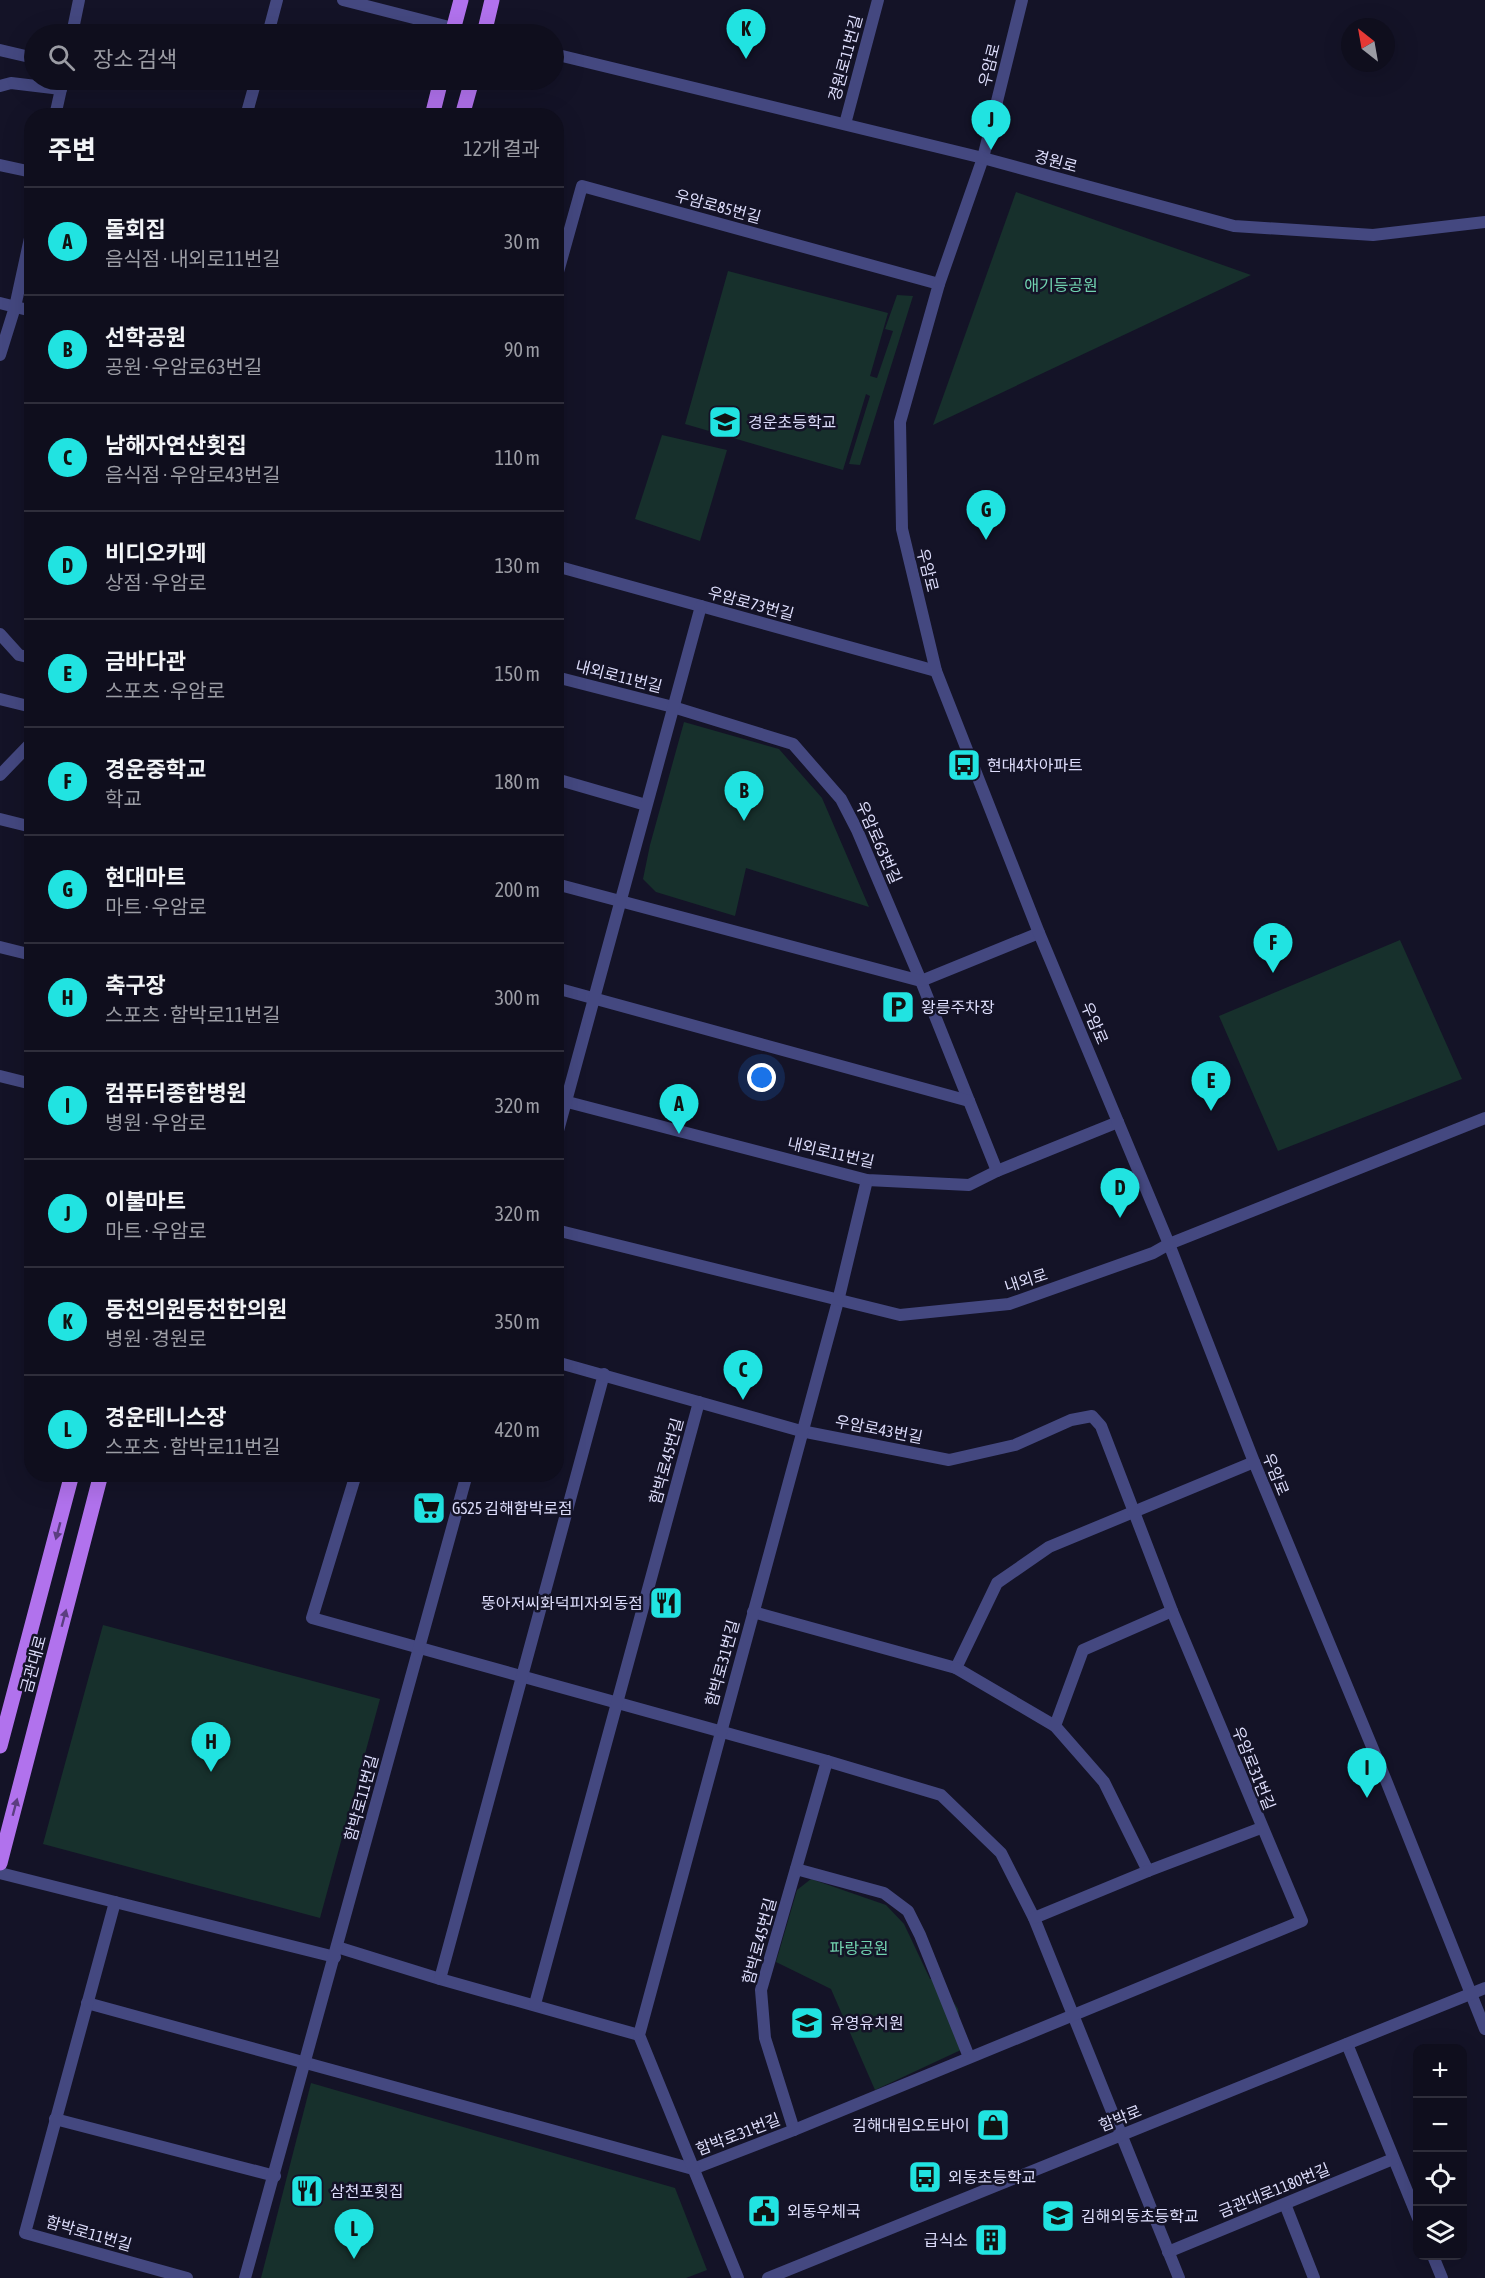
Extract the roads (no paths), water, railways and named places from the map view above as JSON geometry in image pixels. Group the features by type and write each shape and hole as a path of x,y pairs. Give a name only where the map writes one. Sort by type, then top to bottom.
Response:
{"main road":[{"path":"454,24 461,0"},
{"path":"486,24 492,0"},
{"path":"434,108 438,90"},
{"path":"464,108 469,90"},
{"name":"금관대로","path":"0,1746 70,1482"},
{"name":"금관대로","path":"0,1863 99,1482"}],"street":[{"path":"74,24 79,0"},
{"path":"271,24 277,0"},
{"path":"343,0 427,24"},
{"name":"경원로11번길","path":"845,124 878,0"},
{"name":"우암로","path":"1022,0 983,158 939,284 900,422 902,529 936,671 1039,933 1168,1244 1254,1462 1385,1778 1485,2029"},
{"path":"0,50 24,56"},
{"name":"경원로","path":"564,56 983,158 1234,226 1373,235 1485,222"},
{"path":"0,86 24,83"},
{"path":"57,108 61,90"},
{"path":"248,108 252,90"},
{"path":"0,165 24,170"},
{"name":"우암로85번길","path":"564,250 582,186 939,284"},
{"path":"0,355 15,307 24,266"},
{"path":"0,303 24,309"},
{"name":"우암로73번길","path":"564,568 936,671"},
{"name":"내외로11번길","path":"564,1091 594,999 701,606"},
{"path":"0,634 19,655 24,656"},
{"name":"내외로11번길","path":"564,679 673,707"},
{"path":"0,699 24,705"},
{"name":"우암로63번길","path":"673,707 793,744 842,799 921,981 997,1172"},
{"path":"0,775 24,750"},
{"path":"564,781 646,805"},
{"path":"0,819 24,825"},
{"path":"564,886 921,981 1039,933"},
{"path":"0,947 24,953"},
{"path":"564,990 969,1101"},
{"path":"0,1076 24,1082"},
{"name":"내외로11번길","path":"564,1101 867,1180 969,1185 1118,1122"},
{"name":"내외로","path":"564,1232 900,1315 1009,1304 1153,1253 1168,1244 1485,1118"},
{"name":"함박로31번길","path":"738,2278 639,2035 838,1301 867,1180"},
{"name":"우암로43번길","path":"564,1364 801,1431 949,1460 1015,1445 1071,1420 1092,1416 1101,1426 1135,1511"},
{"path":"440,1979 604,1374"},
{"name":"함박로45번길","path":"535,2004 699,1402"},
{"path":"956,1668 997,1583 1049,1547 1254,1462"},
{"path":"354,1482 312,1618 827,1761 941,1796 1001,1853 1034,1918 1179,2278"},
{"name":"함박로11번길","path":"245,2278 465,1482"},
{"name":"우암로31번길","path":"1034,1918 1148,1870 1261,1828 1172,1611 1135,1511"},
{"path":"1055,1726 1083,1650 1172,1611"},
{"path":"753,1612 956,1668 1055,1726 1104,1782 1148,1870"},
{"name":"함박로45번길","path":"794,2130 765,2038 761,1990 827,1761"},
{"path":"1072,2015 1302,1921 1261,1828"},
{"path":"796,1869 884,1893 908,1911 969,2057"},
{"path":"0,1873 115,1902 336,1952 535,2004 639,2035"},
{"name":"함박로11번길","path":"115,1902 25,2233 187,2278"},
{"name":"함박로","path":"768,2278 1485,1988"},
{"path":"87,2003 306,2062"},
{"name":"함박로31번길","path":"306,2062 693,2169 794,2130 1072,2015"},
{"path":"1347,2044 1413,2206"},
{"path":"55,2119 274,2176"},
{"name":"금관대로1180번길","path":"1168,2252 1393,2159"},
{"path":"1285,2204 1314,2278"},
{"path":"1435,2260 1442,2278"}],"place":[{"name":"동천의원동천한의원","path":"746,59"},
{"name":"이불마트","path":"991,150"},
{"name":"경운초등학교","path":"725,422"},
{"name":"현대마트","path":"986,540"},
{"name":"현대4차아파트","path":"964,765"},
{"name":"선학공원","path":"744,821"},
{"name":"경운중학교","path":"1273,973"},
{"name":"왕릉주차장","path":"898,1007"},
{"name":"금바다관","path":"1211,1111"},
{"name":"돌회집","path":"679,1134"},
{"name":"비디오카페","path":"1120,1218"},
{"name":"남해자연산횟집","path":"743,1400"},
{"name":"GS25 김해함박로점","path":"429,1508"},
{"name":"뚱아저씨화덕피자외동점","path":"666,1603"},
{"name":"축구장","path":"211,1772"},
{"name":"컴퓨터종합병원","path":"1367,1798"},
{"name":"유영유치원","path":"807,2023"},
{"name":"김해대림오토바이","path":"993,2125"},
{"name":"외동초등학교","path":"925,2177"},
{"name":"삼천포횟집","path":"307,2191"},
{"name":"외동우체국","path":"764,2211"},
{"name":"김해외동초등학교","path":"1058,2216"},
{"name":"급식소","path":"991,2240"},
{"name":"경운테니스장","path":"354,2259"}],"park label":[{"name":"애기등공원","path":"1061,285"},
{"name":"파랑공원","path":"859,1948"}]}
